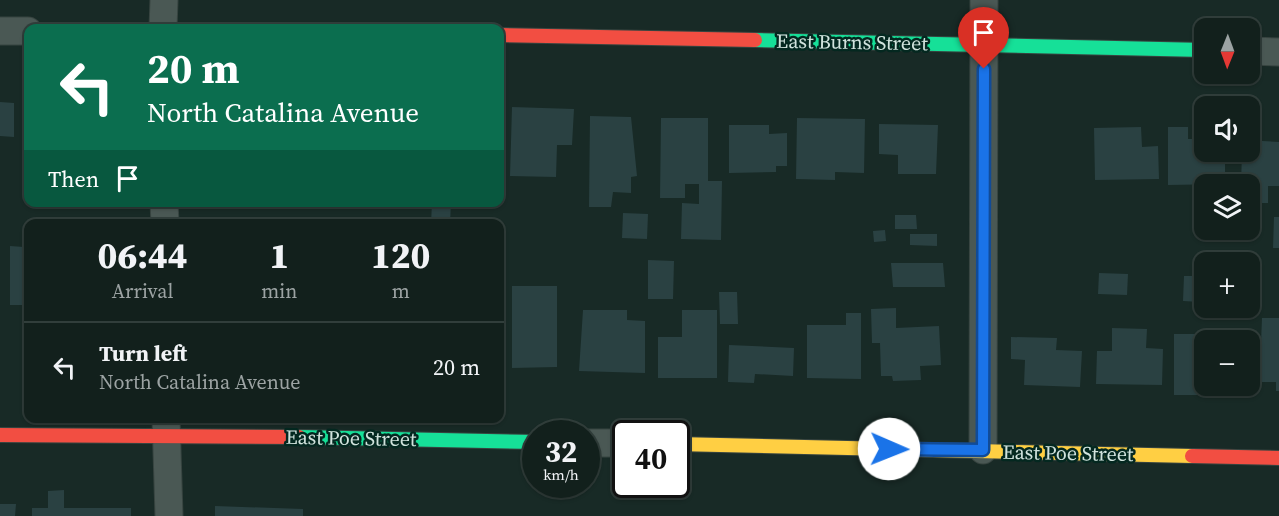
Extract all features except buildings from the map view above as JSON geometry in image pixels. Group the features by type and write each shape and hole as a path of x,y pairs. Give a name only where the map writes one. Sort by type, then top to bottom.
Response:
{"street":[{"path":"163,24 164,0"},
{"path":"983,450 984,0"},
{"path":"0,31 24,31"},
{"name":"East Burns Street","path":"504,35 1194,50"},
{"path":"1260,51 1279,52"},
{"path":"167,426 169,516"},
{"name":"East Poe Street","path":"0,435 167,426 522,441"},
{"name":"East Poe Street","path":"690,444 1279,458"}],"traffic: fast":[{"path":"755,40 1194,50"},
{"path":"299,437 522,442"}],"traffic: slow":[{"path":"690,444 1192,456"}],"traffic: jam":[{"path":"504,35 755,40"},
{"path":"0,435 299,437"},
{"path":"1192,456 1279,458"}],"route":[{"path":"889,449 983,450 984,69"}]}
